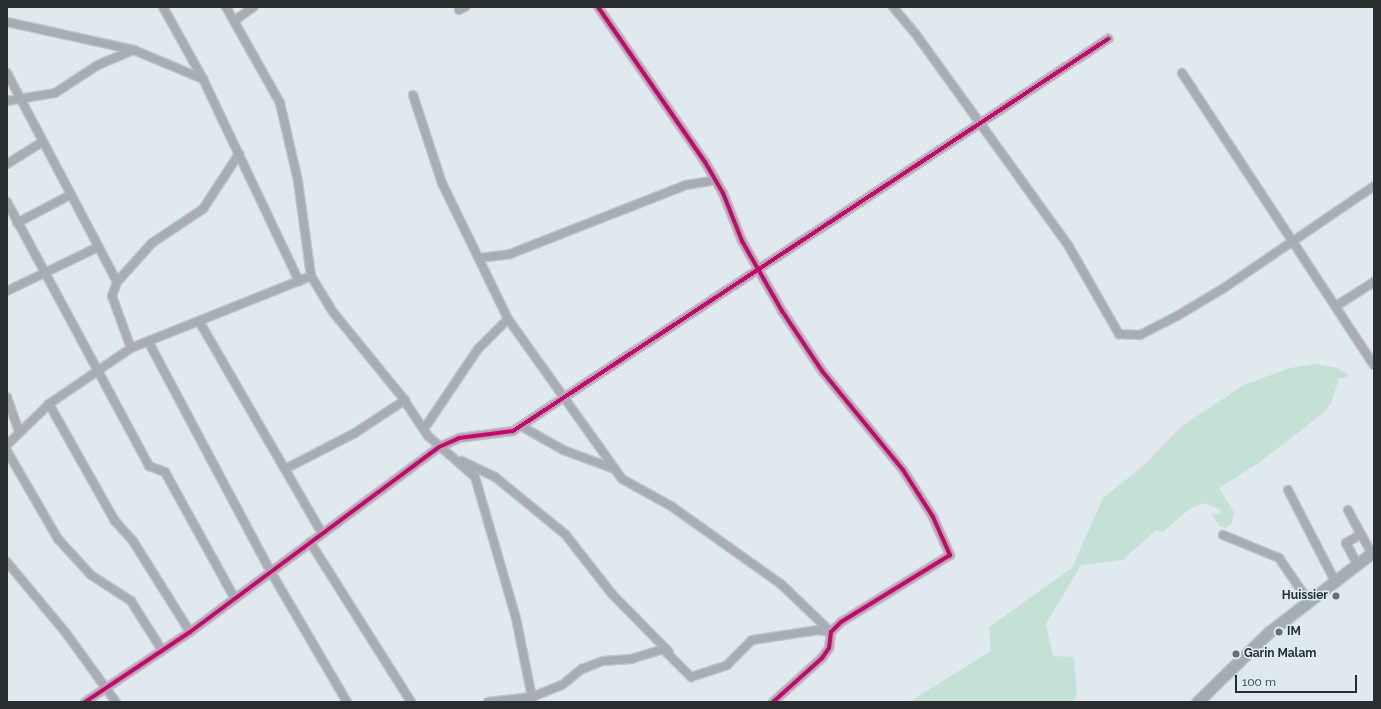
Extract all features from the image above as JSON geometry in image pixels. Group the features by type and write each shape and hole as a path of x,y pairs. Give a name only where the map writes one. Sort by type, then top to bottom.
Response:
{"main road":[{"path":"1197,702 1264,636 1356,562 1373,552"}],"street":[{"path":"163,7 203,79 299,281"},
{"path":"226,7 280,103 298,181 311,276 332,312 405,400 424,429 439,447 455,458 475,476 516,618 532,699"},
{"path":"234,21 253,7"},
{"path":"455,458 495,478 565,534 612,594 673,656 691,677 726,665 752,640 812,630 830,632 848,618 950,556 918,492 897,460 822,371 758,270 737,231 716,180 598,7"},
{"path":"893,7 982,124 1068,245 1119,334 1132,337 1148,332 1224,288 1374,186"},
{"path":"7,22 134,50 203,79"},
{"path":"85,702 190,632 439,447 459,438 513,431 522,426 562,397 982,124 1108,39"},
{"path":"7,101 21,97 40,97 55,93 98,65 134,50"},
{"path":"7,73 21,97 41,143 116,282"},
{"path":"1182,73 1292,242 1373,360"},
{"path":"413,95 442,183 508,319 562,397 622,479 671,506 775,580 830,632"},
{"path":"7,164 41,143"},
{"path":"131,348 112,296 116,282 152,243 203,209 239,154"},
{"path":"478,258 510,254 686,185 716,180"},
{"path":"18,223 70,196"},
{"path":"7,202 44,274 149,466 165,472 235,599"},
{"path":"7,291 98,247"},
{"path":"7,445 19,431 48,404 96,370 131,348 311,276"},
{"path":"1336,306 1374,282"},
{"path":"424,429 478,349 508,319"},
{"path":"199,320 322,533"},
{"path":"148,341 270,572 347,702"},
{"path":"7,397 19,431"},
{"path":"284,468 355,433 405,400"},
{"path":"48,404 115,521 133,541 190,632"},
{"path":"522,426 563,450 615,469"},
{"path":"7,451 58,539 91,575 131,601 162,650"},
{"path":"1288,490 1334,579"},
{"path":"1348,510 1373,552"},
{"path":"1356,562 1346,542 1361,534"},
{"path":"1222,535 1279,558 1308,600"},
{"path":"310,542 411,702"},
{"path":"7,562 107,688 116,702"},
{"path":"773,702 822,658 829,648 830,632"},
{"path":"488,702 532,699 562,685 594,663 632,659 662,649 673,656"}],"green space":[{"path":"1316,364 1337,368 1348,374 1347,378 1339,378 1331,404 1321,415 1257,464 1219,488 1234,512 1232,523 1226,528 1219,526 1212,514 1220,514 1221,510 1204,503 1191,508 1163,532 1156,530 1123,560 1081,565 1046,624 1053,656 1074,657 1077,696 1071,702 909,702 991,651 989,627 1072,568 1103,498 1142,467 1182,426 1244,385 1290,368"}],"cycle path":[{"path":"598,7 705,162 723,193 742,241 782,311 822,371 903,470 933,517 950,555 841,622 831,632 829,648 822,658 773,702"},
{"path":"85,702 190,632 439,447 459,438 513,431 1108,39"}],"place":[{"name":"Huissier","path":"1336,596"},
{"name":"IM","path":"1279,632"},
{"name":"Garin Malam","path":"1236,654"}]}
